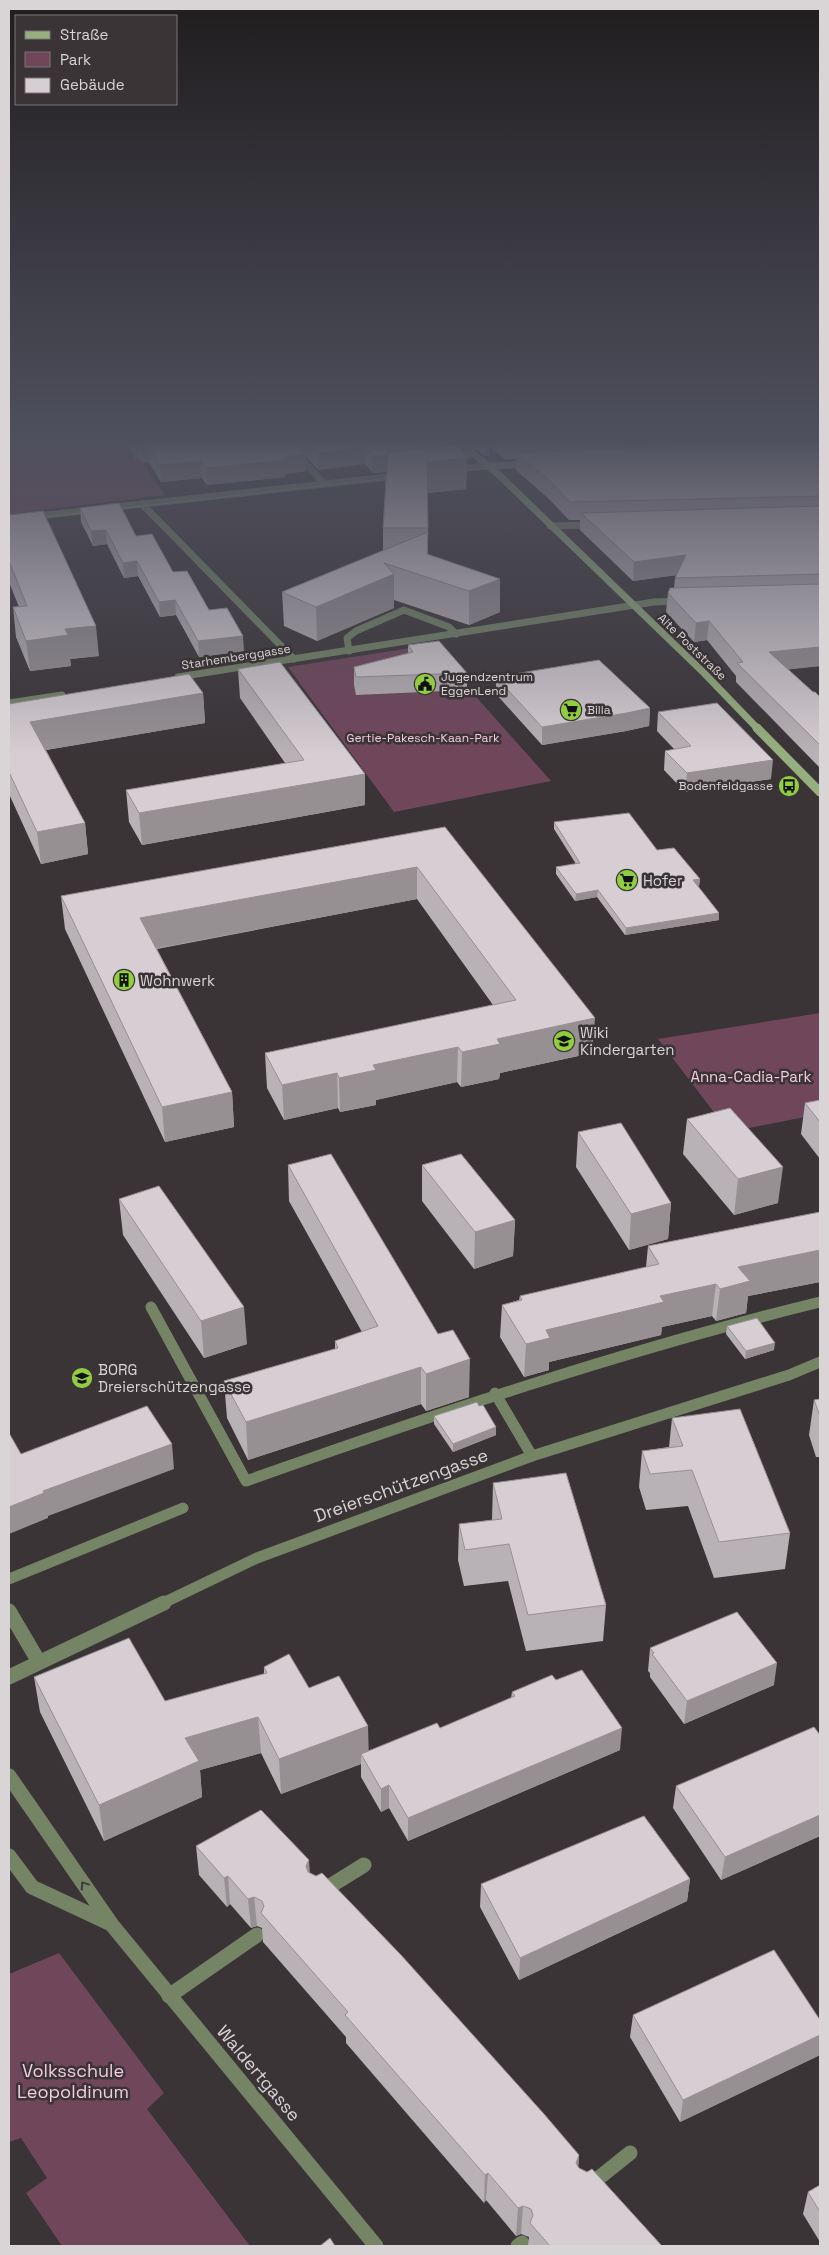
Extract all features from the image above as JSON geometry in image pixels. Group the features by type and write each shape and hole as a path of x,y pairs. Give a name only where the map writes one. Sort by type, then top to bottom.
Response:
{"main road":[{"name":"Alte Poststraße","path":"570,545 704,673 820,792"}],"street":[{"path":"182,545 294,660"},
{"name":"Starhemberggasse","path":"166,679 633,605 684,601"},
{"path":"349,651 348,638 356,631 404,610 449,627 456,634"},
{"path":"9,703 68,694"},
{"path":"151,1307 246,1481 495,1393 771,1313 820,1302"},
{"name":"Dreierschützengasse","path":"9,1678 257,1558 532,1456 789,1375 820,1362"},
{"path":"495,1393 532,1456"},
{"path":"9,1579 183,1508"},
{"path":"9,1611 39,1662"},
{"name":"Waldertgasse","path":"9,1776 112,1925 376,2246"},
{"name":"Waldertgasse","path":"9,1856 32,1887 112,1925"},
{"path":"317,1894 364,1865"},
{"path":"170,1996 257,1935"},
{"path":"583,2190 630,2153"}],"green space":[{"name":"Gertie-Pakesch-Kaan-Park","path":"430,645 551,781 394,812 288,667"},
{"name":"Anna-Cadia-Park","path":"820,1013 820,1114 729,1132 658,1039"},
{"name":"Volksschule Leopoldinum","path":"59,1953 164,2093 147,2109 250,2246 62,2246 26,2193 47,2178 21,2138 9,2142 9,1974"}],"building":[{"path":"9,545 59,545 96,626 65,629 68,635 26,641 13,607 27,606 9,561"},
{"path":"114,545 158,545 173,572 187,571 209,610 227,608 243,636 198,641 175,600 159,602 137,561 123,563"},
{"path":"396,545 427,545 427,554 500,579 469,591 384,563 394,574 316,607 282,592"},
{"path":"616,545 820,545 820,574 675,578 686,555 634,562"},
{"path":"820,584 820,647 769,652 820,697 820,745 737,663 743,662 709,621 696,623 668,593 670,588"},
{"path":"439,641 467,673 356,677 354,667 413,652 408,645"},
{"name":"Billa","path":"599,660 650,708 542,727 496,677"},
{"path":"280,662 365,774 139,813 126,790 304,760 238,669"},
{"path":"189,674 203,693 30,722 85,823 37,832 9,772 9,704"},
{"path":"717,703 773,760 687,773 665,751 691,746 658,712"},
{"name":"Hofer","path":"629,813 657,850 674,848 700,879 693,880 719,913 626,928 598,890 576,894 556,867 580,863 554,822"},
{"path":"445,827 595,1018 497,1039 500,1044 462,1052 458,1047 373,1065 376,1070 339,1078 337,1073 282,1085 265,1053 516,1000 417,867 140,918 232,1092 162,1107 61,896"},
{"path":"820,1100 820,1122 805,1103"},
{"path":"730,1108 783,1167 738,1179 687,1119"},
{"path":"621,1123 671,1203 631,1214 578,1132"},
{"path":"331,1154 438,1334 453,1330 470,1359 426,1374 421,1367 246,1422 224,1381 338,1348 335,1341 378,1326 288,1165"},
{"path":"461,1154 515,1220 475,1232 422,1165"},
{"path":"159,1186 244,1307 201,1321 119,1199"},
{"path":"820,1212 820,1250 738,1267 750,1281 720,1289 716,1284 660,1296 664,1302 546,1330 550,1338 526,1344 502,1305 522,1300 520,1296 659,1264 648,1246"},
{"path":"757,1318 775,1343 746,1351 727,1326"},
{"path":"820,1399 820,1416 814,1400"},
{"path":"477,1402 479,1406 483,1405 496,1427 453,1444 434,1416"},
{"path":"147,1406 172,1444 43,1491 44,1493 9,1507 9,1433 21,1454"},
{"path":"740,1409 790,1533 719,1542 692,1470 650,1474 642,1451 683,1446 672,1418"},
{"path":"566,1473 606,1605 528,1615 509,1544 465,1550 459,1524 502,1519 493,1483"},
{"path":"737,1612 777,1663 687,1701 652,1654 654,1653 650,1648"},
{"path":"129,1638 165,1701 267,1673 264,1667 289,1654 309,1688 339,1676 368,1726 279,1759 258,1717 185,1738 199,1761 99,1805 34,1677"},
{"path":"582,1670 622,1728 408,1818 389,1785 381,1789 361,1754 437,1723 440,1728 515,1696 512,1692 552,1675 556,1680"},
{"path":"814,1727 820,1735 820,1815 725,1857 676,1786"},
{"path":"261,1810 309,1860 306,1866 308,1872 316,1876 322,1873 401,1955 544,2114 579,2155 576,2163 579,2168 587,2172 592,2169 662,2246 550,2246 530,2223 533,2215 531,2209 523,2206 518,2208 488,2173 485,2175 345,2015 348,2012 261,1913 264,1906 262,1901 254,1897 248,1899 228,1876 224,1878 196,1846"},
{"path":"644,1816 690,1879 520,1958 481,1884"},
{"path":"774,1950 820,2020 820,2035 683,2100 633,2015"},
{"path":"820,2185 820,2212 808,2192"},
{"path":"330,2238 335,2246 320,2246"}],"place":[{"name":"Jugendzentrum EggenLend","path":"425,684"},
{"name":"Billa","path":"571,710"},
{"name":"Bodenfeldgasse","path":"789,786"},
{"name":"Hofer","path":"627,880"},
{"name":"Wohnwerk","path":"124,980"},
{"name":"Wiki Kindergarten","path":"564,1041"},
{"name":"BORG Dreierschützengasse","path":"82,1378"}]}
